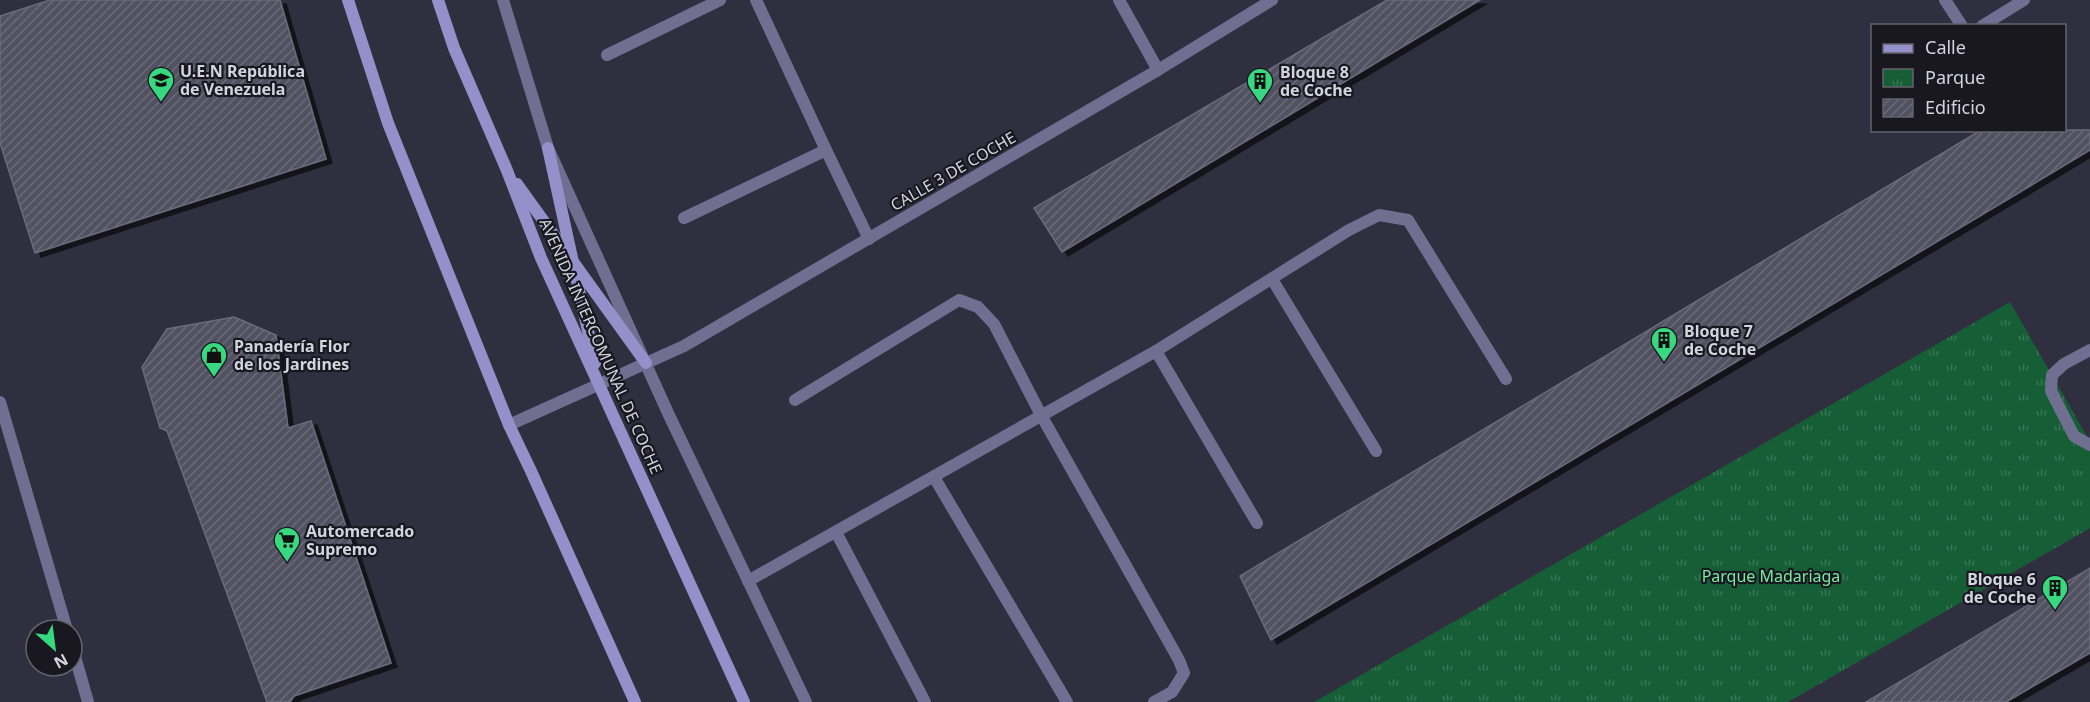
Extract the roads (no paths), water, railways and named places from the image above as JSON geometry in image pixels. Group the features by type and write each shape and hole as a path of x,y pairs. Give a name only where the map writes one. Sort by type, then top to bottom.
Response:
{"main road":[{"path":"348,0 388,123 508,425 536,481 635,702"},
{"name":"AVENIDA INTERCOMUNAL DE COCHE","path":"438,0 454,48 506,168 541,258 744,702"},
{"path":"548,148 599,385"},
{"path":"506,168 574,266 646,363"}],"street":[{"name":"AVENIDA INTERCOMUNAL DE COCHE","path":"503,0 548,148 646,363 806,702"},
{"path":"607,55 720,0"},
{"path":"756,0 869,239"},
{"path":"1119,0 1158,70"},
{"name":"CALLE 3 DE COCHE","path":"508,425 684,346 1158,70 1272,0"},
{"path":"1945,0 1961,24"},
{"path":"1985,24 2024,0"},
{"path":"684,218 826,150"},
{"path":"748,581 1156,351 1349,230 1379,215 1408,219 1506,379"},
{"path":"1272,279 1376,450"},
{"path":"795,400 959,300 978,307 994,324 1041,415 1179,660 1184,674 1172,692 1154,702"},
{"path":"2090,350 2064,364 2052,375 2051,392 2074,436 2090,446"},
{"path":"1156,351 1257,523"},
{"path":"0,402 63,618"},
{"path":"934,477 1067,702"},
{"path":"836,532 925,702"},
{"path":"81,678 88,702"}],"place":[{"name":"U.E.N República de Venezuela","path":"161,103"},
{"name":"Bloque 8 de Coche","path":"1260,104"},
{"name":"Bloque 7 de Coche","path":"1664,363"},
{"name":"Panadería Flor de los Jardines","path":"214,378"},
{"name":"Automercado Supremo","path":"287,563"},
{"name":"Bloque 6 de Coche","path":"2055,611"}],"park label":[{"name":"Parque Madariaga","path":"1771,576"}]}
